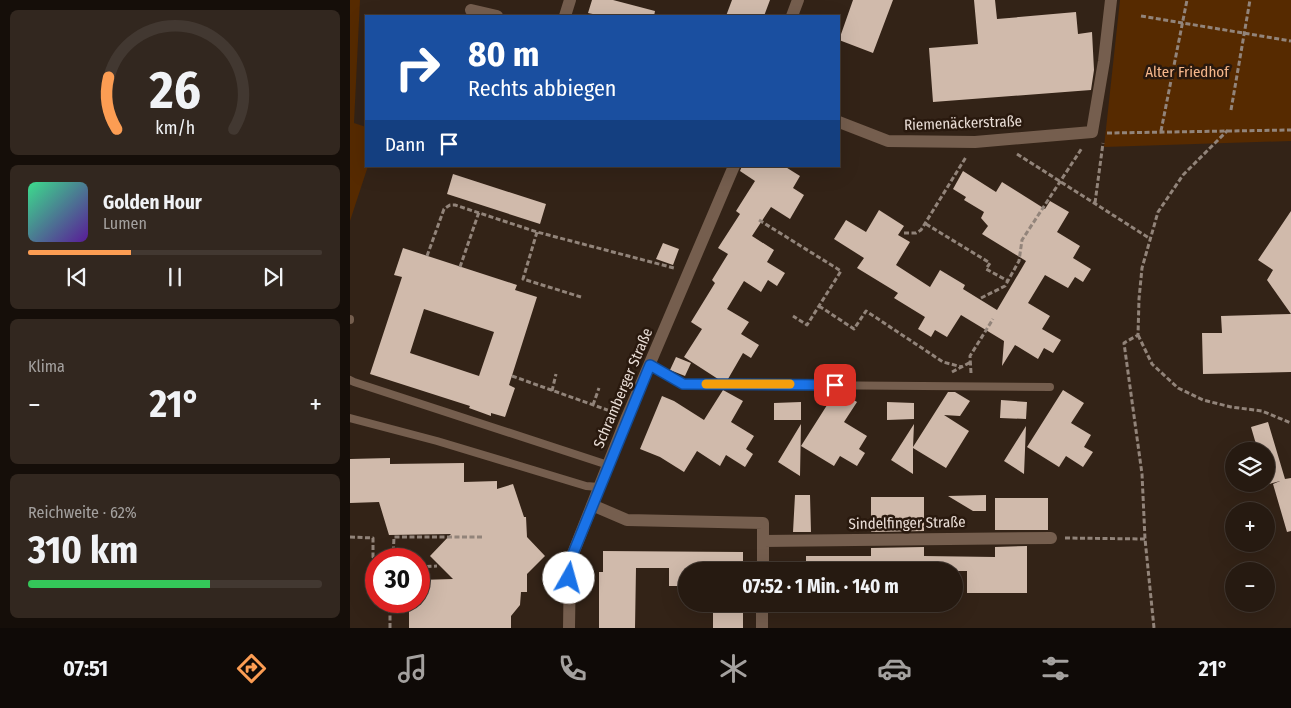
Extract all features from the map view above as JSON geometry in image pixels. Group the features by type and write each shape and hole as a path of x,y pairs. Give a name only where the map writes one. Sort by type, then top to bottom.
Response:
{"street":[{"path":"565,15 570,0"},
{"path":"792,15 798,0"},
{"path":"1098,133 1111,0"},
{"path":"471,10 493,15"},
{"name":"Riemenäckerstraße","path":"840,122 888,141 975,142 1098,133"},
{"name":"Schramberger Straße","path":"569,628 570,561 608,465 734,167"},
{"path":"592,505 627,520 763,523 762,562"},
{"name":"Sindelfinger Straße","path":"763,541 1051,538"},
{"path":"762,612 762,628"}],"lane":[{"path":"650,365 683,384 1050,386"},
{"path":"350,380 608,465"},
{"path":"350,418 437,441 586,486 599,487"}],"path":[{"path":"1161,131 1187,0"},
{"path":"1230,110 1250,0"},
{"path":"1141,16 1291,41"},
{"path":"1228,130 1183,175 1158,212 1142,268 1138,335 1152,364 1178,388 1203,400 1231,407 1262,411 1291,423"},
{"path":"982,298 1005,286 1020,261 1022,240 1060,181 1098,133 1291,130"},
{"path":"1096,203 1098,133"},
{"path":"996,141 1096,203 1149,239"},
{"path":"904,233 916,233 926,224 975,142"},
{"path":"427,256 444,209 450,205 455,205 537,232 688,273"},
{"path":"460,267 479,212"},
{"path":"759,220 841,271 807,325 793,316"},
{"path":"926,224 990,263 986,269 1008,281"},
{"path":"537,232 523,279 581,297"},
{"path":"819,306 854,329 866,311 943,362 962,367"},
{"path":"971,386 970,356 993,319"},
{"path":"1138,335 1124,343 1142,474 1145,540 1154,628"},
{"path":"552,391 556,374"},
{"path":"512,376 628,417"},
{"path":"593,405 599,388"},
{"path":"350,537 372,538 373,548"},
{"path":"394,548 394,537 483,537"},
{"path":"1051,538 1145,540"},
{"path":"430,566 437,566"},
{"path":"390,613 390,628"}],"green space":[{"path":"350,0 360,0 354,123 365,127 365,167 368,167 350,221"},
{"name":"Alter Friedhof","path":"1120,0 1291,0 1291,141 1104,147"}],"building":[{"path":"592,0 613,0 655,11 654,15 597,15 588,13"},
{"path":"732,0 770,0 764,15 726,15"},
{"path":"853,0 893,0 873,53 840,40"},
{"path":"974,0 995,0 997,19 1076,12 1078,34 1092,32 1094,70 1091,90 933,102 929,48 978,44"},
{"path":"742,167 786,167 800,176 793,188 804,195 790,219 771,207 752,236 774,250 767,262 785,273 777,286 768,280 761,292 744,281 727,309 749,322 741,334 759,345 751,358 743,353 728,379 718,379 684,357 702,329 691,322 715,283 712,280 728,254 718,248 740,214 736,211 755,181 740,171"},
{"path":"963,171 996,192 1002,182 1045,209 1050,201 1069,212 1057,232 1080,246 1073,258 1091,269 1083,282 1075,277 1068,288 1045,275 1028,303 1050,316 1042,329 1061,340 1053,353 1044,348 1038,359 1015,345 1002,366 1004,341 961,315 947,337 935,330 931,337 918,329 925,317 894,298 898,293 857,268 864,258 834,239 846,220 866,232 879,210 904,226 898,235 910,242 896,265 930,287 940,270 965,285 963,289 997,310 1026,261 982,234 988,226 981,218 984,212 964,200 966,197 953,189"},
{"path":"453,174 546,204 540,224 447,194"},
{"path":"1291,211 1291,314 1267,280 1273,270 1258,260"},
{"path":"663,243 679,249 673,265 656,259"},
{"path":"403,248 517,285 515,290 537,297 509,385 515,388 505,417 491,413 491,416 469,408 470,406 370,374 402,277 394,275","holes":["424,309 494,332 479,376 410,353"]},
{"path":"1291,314 1291,372 1203,374 1202,333 1222,333 1221,316"},
{"path":"676,357 691,363 685,376 670,370"},
{"path":"723,390 743,401 731,422 754,436 746,449 753,454 745,467 726,455 720,466 697,451 684,472 660,457 640,449 662,396 674,401 704,420"},
{"path":"1063,390 1084,403 1071,423 1091,435 1084,447 1093,452 1083,467 1066,456 1059,467 1027,447"},
{"path":"836,391 840,391 857,402 844,422 867,436 859,449 865,453 857,466 840,456 834,466 801,446"},
{"path":"948,392 955,392 970,401 960,416 944,415 969,431 946,468 913,448 913,474 891,460 914,424 913,447"},
{"path":"1001,400 1027,402 1026,419 1000,418"},
{"path":"801,402 801,420 774,420 774,403"},
{"path":"887,402 914,403 914,419 887,420"},
{"path":"1268,422 1274,442 1255,442 1251,427"},
{"path":"801,424 800,476 778,462"},
{"path":"1026,426 1024,474 1004,461"},
{"path":"1275,445 1285,479 1291,478 1291,531 1287,532 1275,491 1275,483 1280,481 1275,482"},
{"path":"390,458 390,464 464,463 464,482 497,481 497,489 513,484 524,517 526,517 527,537 545,556 527,574 527,592 521,592 520,605 511,616 511,628 409,628 409,613 430,613 430,580 453,579 430,556 451,534 389,535 379,502 350,503 350,459"},
{"path":"795,495 810,495 811,532 793,532"},
{"path":"986,495 986,511 973,511 948,496"},
{"path":"871,497 924,497 924,531 871,532"},
{"path":"995,498 1048,498 1048,530 995,530"},
{"path":"1027,546 1027,593 967,593 967,571 963,571 963,562 806,562 806,556 871,556 871,548 924,547 924,556 995,557 995,547"},
{"path":"603,551 743,552 743,562 678,562 678,586 669,586 669,568 636,568 635,628 599,628 599,572 603,572"},
{"path":"713,612 743,612 743,628 713,628"}],"slow traffic":[{"path":"706,384 790,384"}],"route":[{"path":"569,578 570,561 650,365 683,384 835,385"}]}
